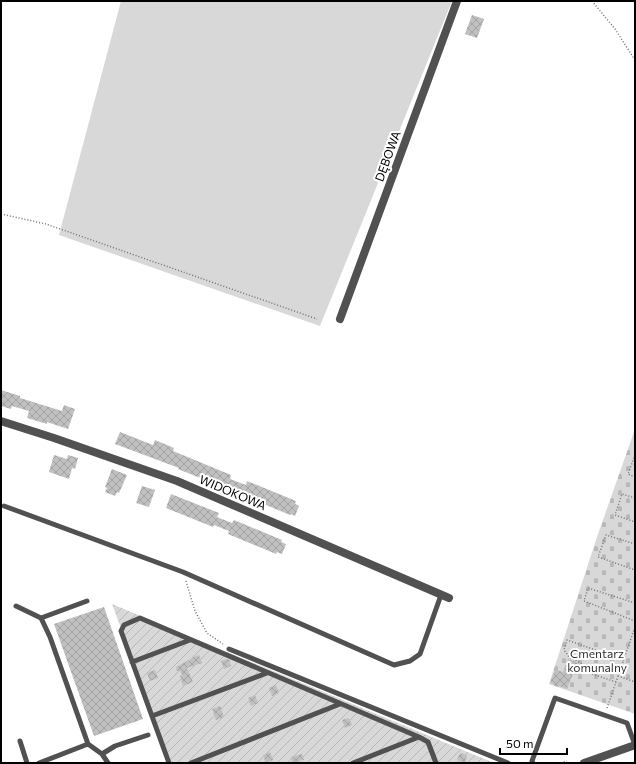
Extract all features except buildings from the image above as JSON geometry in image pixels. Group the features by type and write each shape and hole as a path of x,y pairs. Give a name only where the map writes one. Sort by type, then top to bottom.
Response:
{"street":[{"name":"DĘBOWA","path":"340,318 457,1"},
{"name":"WIDOKOWA","path":"1,421 177,481 445,597"},
{"path":"584,763 635,745"}],"lane":[{"path":"4,506 183,572 394,664 410,661 420,654 445,597"},
{"path":"41,618 88,601"},
{"path":"16,606 41,618 50,637 88,744 102,754 108,763"},
{"path":"169,763 121,631 124,625 140,618 419,737 428,742 436,763"},
{"path":"132,662 190,640"},
{"path":"229,649 508,763"},
{"path":"152,716 267,672"},
{"path":"533,763 532,761 555,698 627,723 635,745"},
{"path":"191,763 340,704"},
{"path":"102,754 115,746 148,735"},
{"path":"353,763 419,737"},
{"path":"20,741 27,763"},
{"path":"39,763 88,744"}],"path":[{"path":"592,1 615,29 635,60"},
{"path":"1,214 46,224 317,319"},
{"path":"635,455 628,474 635,476"},
{"path":"635,498 622,494 615,515 635,522"},
{"path":"635,544 606,535 598,558 635,570"},
{"path":"183,572 195,611 208,633 229,649"},
{"path":"635,604 588,588 584,601 635,621"},
{"path":"604,715 635,627"},
{"path":"616,682 583,670 581,663 570,658 564,650 567,640 624,660"},
{"path":"618,676 635,682"},
{"path":"560,763 567,761"}],"green space":[{"path":"121,1 452,1 320,326 59,235"},
{"name":"Cmentarz komunalny","path":"635,429 635,714 549,684 597,537"},
{"path":"112,604 494,763 171,763"}]}
